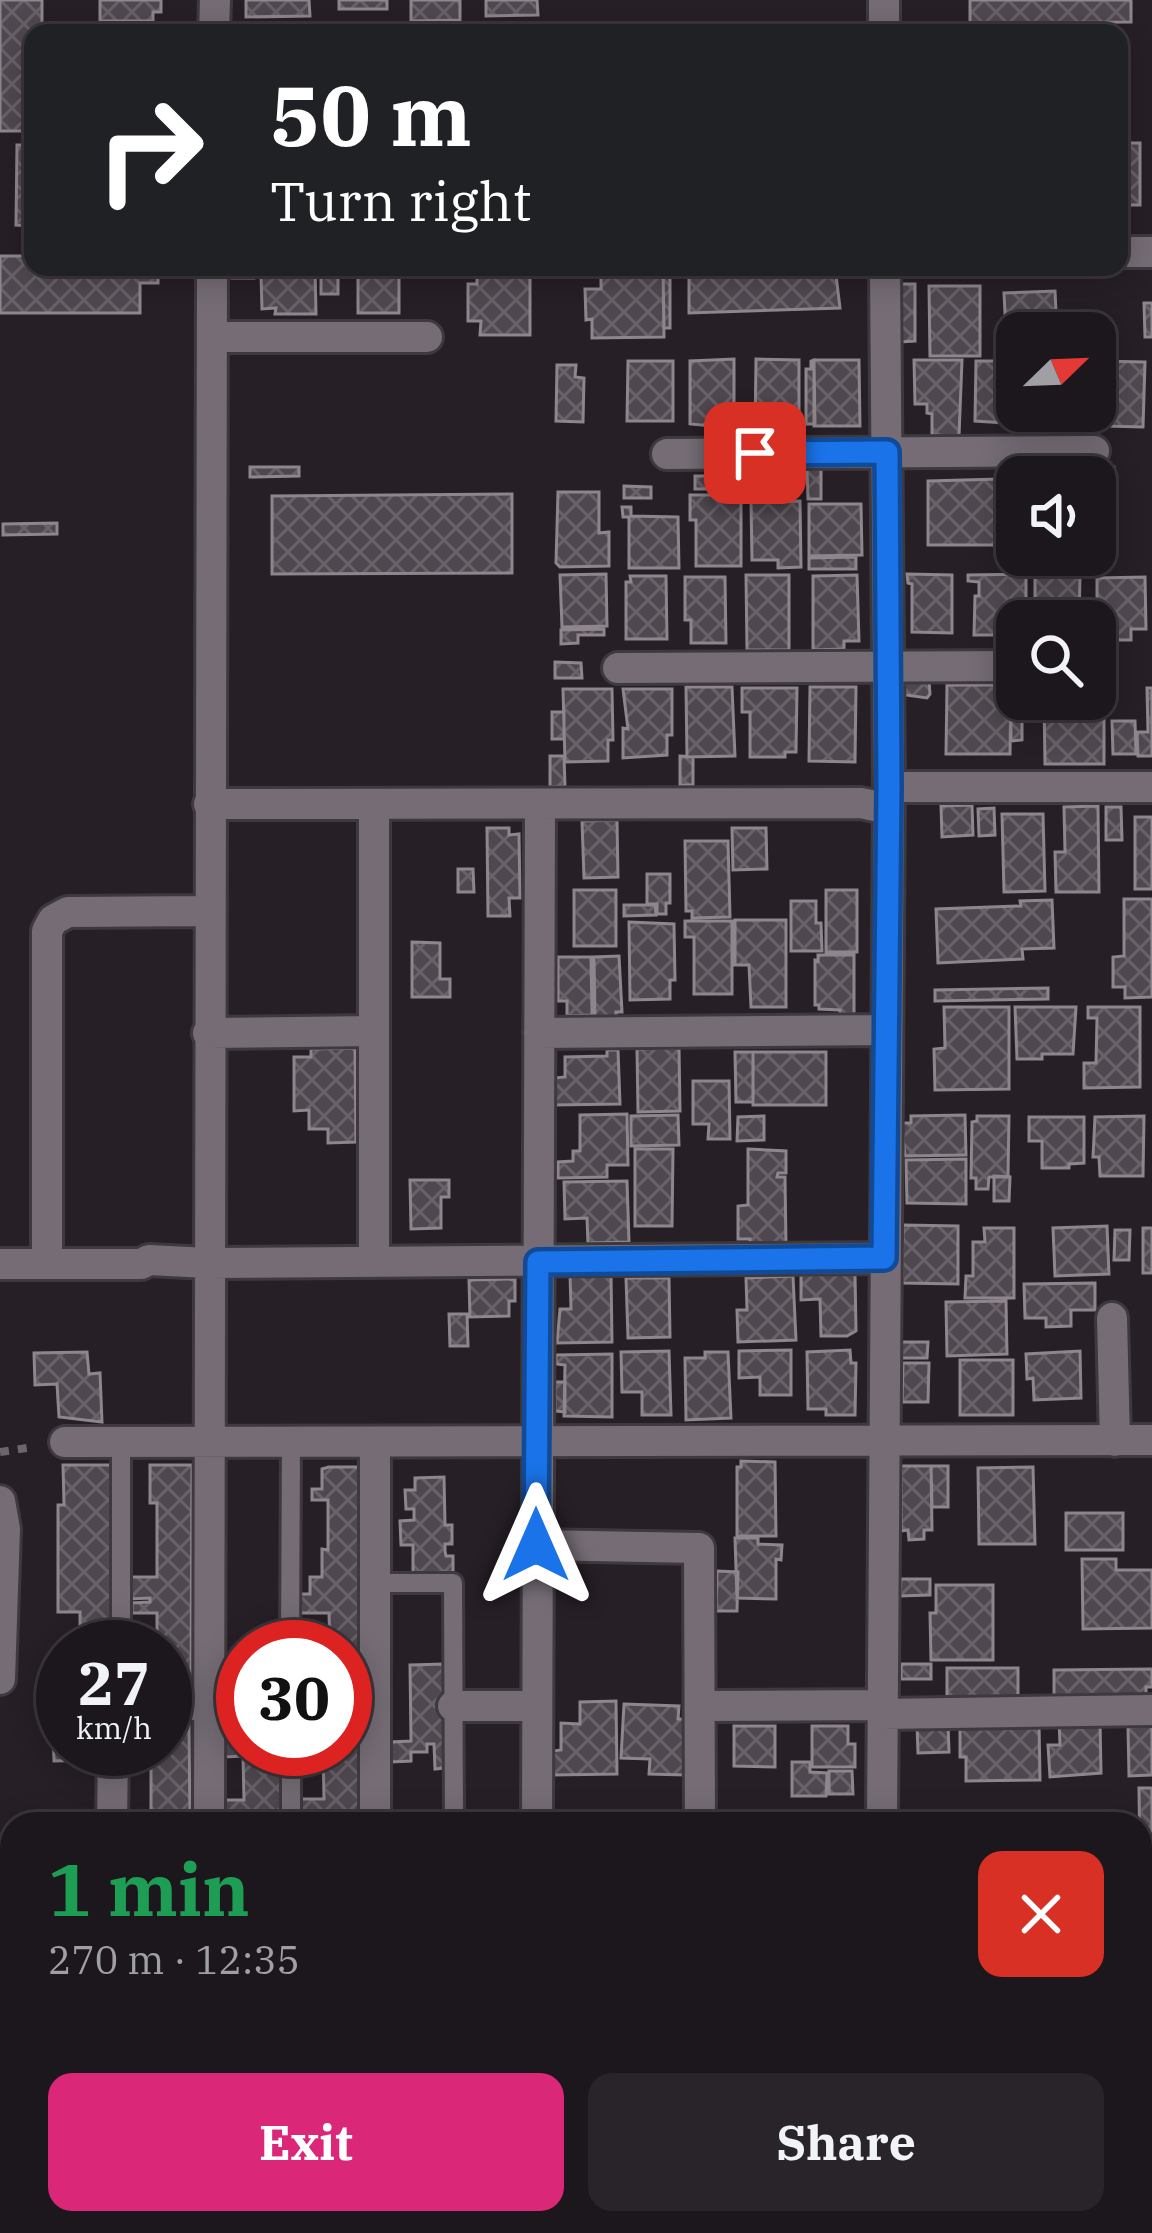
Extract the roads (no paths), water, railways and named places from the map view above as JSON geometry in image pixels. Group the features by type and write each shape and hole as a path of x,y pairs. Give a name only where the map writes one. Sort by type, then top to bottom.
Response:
{"street":[{"path":"209,1812 212,276"},
{"path":"882,1812 889,798 885,276"},
{"path":"212,337 427,337"},
{"path":"667,454 1094,451"},
{"path":"618,668 996,666"},
{"path":"208,804 861,803 1152,787"},
{"path":"374,804 374,1262"},
{"path":"537,1812 540,804"},
{"path":"47,1264 47,931 52,920 68,912 208,910"},
{"path":"539,1034 886,1030"},
{"path":"208,1033 374,1031"},
{"path":"0,1264 884,1258"},
{"path":"1112,1318 1115,1441"},
{"path":"65,1442 1152,1440"},
{"path":"370,1620 375,1583 375,1442"},
{"path":"0,1501 5,1529 0,1679"},
{"path":"536,1545 699,1548 700,1812"},
{"path":"192,1705 216,1705"},
{"path":"454,1706 537,1706"},
{"path":"700,1706 1152,1710"},
{"path":"112,1776 112,1812"},
{"path":"369,1776 373,1812"}],"lane":[{"path":"290,1620 291,1442"},
{"path":"121,1443 121,1620"},
{"path":"375,1583 453,1582 454,1812"},
{"path":"290,1776 291,1812"}]}
